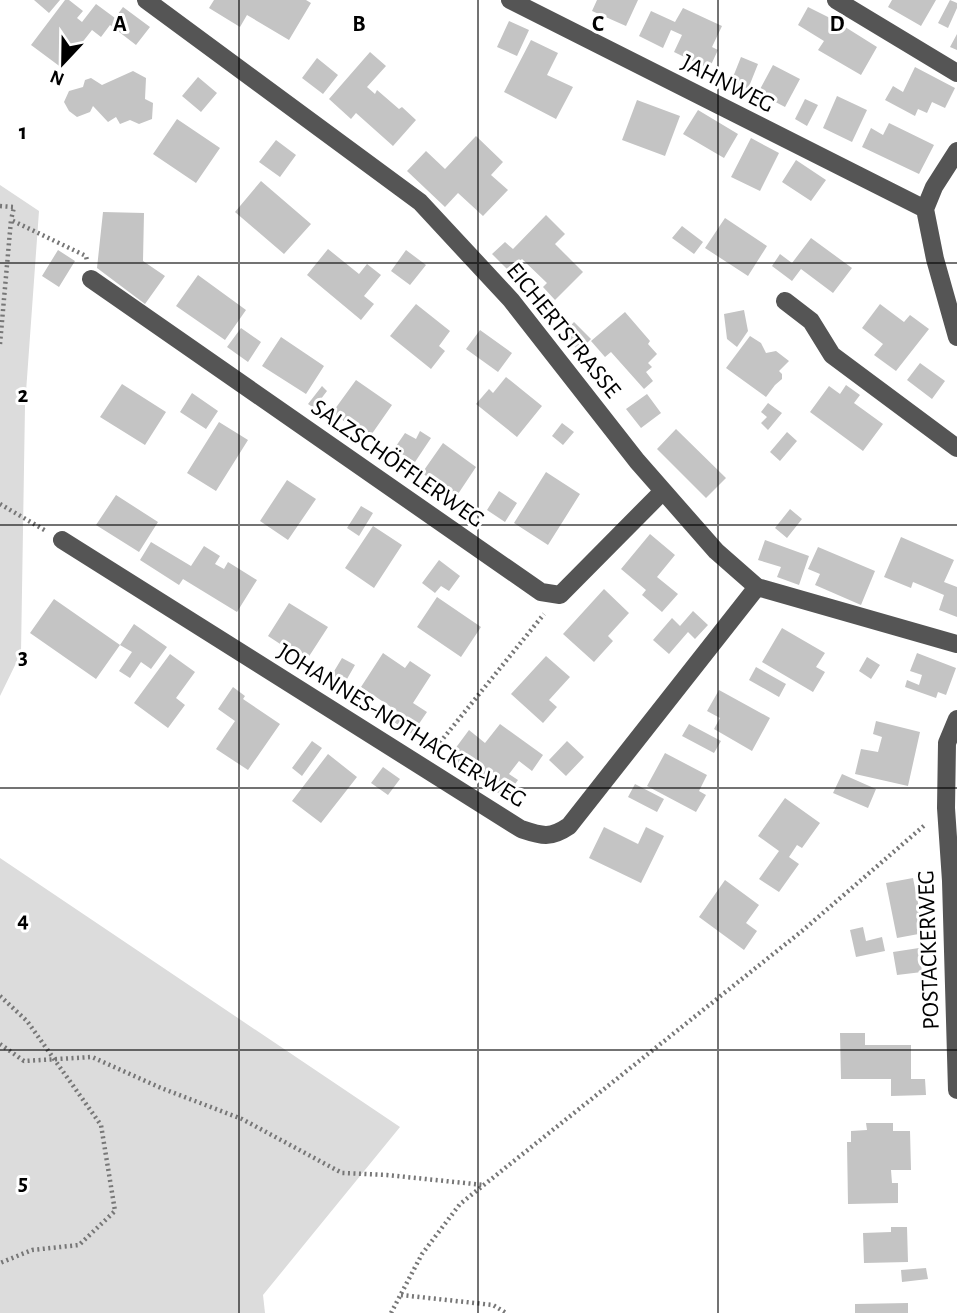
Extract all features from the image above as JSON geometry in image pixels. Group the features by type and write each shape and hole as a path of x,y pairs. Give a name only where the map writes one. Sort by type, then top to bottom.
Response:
{"street":[{"name":"EICHERTSTRASSE","path":"146,0 420,202 511,300 663,491 716,551 757,587 957,644"},
{"name":"JAHNWEG","path":"510,0 925,209"},
{"path":"836,0 957,73"},
{"path":"957,150 934,187 925,209 935,259 957,337"},
{"name":"SALZSCHÖFFLERWEG","path":"91,279 541,592 560,595"},
{"path":"785,301 811,321 832,355 957,448"},
{"path":"560,595 663,491"},
{"name":"JOHANNES-NOTHACKER-WEG","path":"62,540 521,829 547,836 558,834 569,826 757,587"},
{"name":"POSTACKERWEG","path":"957,719 947,743 946,808 954,881 957,1090"}],"path":[{"path":"0,206 14,207 0,344"},
{"path":"11,220 86,256 91,279"},
{"path":"0,504 62,540"},
{"path":"421,766 560,595"},
{"name":"POSTACKERWEG","path":"391,1313 422,1254 460,1204 803,931 946,808"},
{"path":"0,996 27,1021 101,1125 115,1211 79,1245 32,1250 0,1263"},
{"path":"0,1044 24,1060 92,1057 161,1088 242,1119 342,1173 484,1185"},
{"path":"401,1295 494,1305 506,1313"}],"shaded area":[{"path":"0,185 39,211 25,406 21,653 0,696"},
{"path":"0,858 400,1127 263,1295 265,1313 0,1313"}],"building":[{"path":"34,0 60,0 49,13"},
{"path":"65,0 83,11 77,18 82,22 96,4 115,18 123,7 150,27 136,45 110,25 101,37 92,30 62,68 31,45"},
{"path":"214,0 306,0 311,3 289,40 247,15 240,27 209,8"},
{"path":"597,0 638,0 626,26 592,11"},
{"path":"892,0 936,0 921,26 888,7"},
{"path":"950,0 957,3 957,8 948,28 938,23"},
{"path":"808,7 877,47 861,75 818,50 824,41 798,25"},
{"path":"683,8 722,26 712,47 718,50 709,69 674,52 682,35 671,30 663,48 639,36 651,11 675,22"},
{"path":"509,21 529,30 517,56 497,47"},
{"path":"957,34 957,50 950,47"},
{"path":"531,40 558,53 547,75 573,87 556,119 504,92"},
{"path":"370,52 386,66 367,87 375,94 377,90 416,120 393,146 356,113 351,119 329,99"},
{"path":"741,57 758,64 748,89 731,82"},
{"path":"317,58 338,75 323,94 302,78"},
{"path":"773,65 800,79 785,107 758,93"},
{"path":"915,67 955,88 945,108 932,102 927,113 918,109 915,116 885,100 893,86 903,92"},
{"path":"133,71 146,78 145,99 153,103 152,119 139,124 130,120 120,124 116,117 108,122 93,106 90,112 77,117 69,111 64,102 69,91 83,87 85,80 91,78 102,85"},
{"path":"198,77 217,93 201,112 182,96"},
{"path":"837,96 867,110 852,142 823,128"},
{"path":"805,99 818,105 807,126 795,119"},
{"path":"637,100 680,116 665,156 622,140"},
{"path":"698,110 738,134 724,158 683,134"},
{"path":"177,119 220,148 196,183 153,154"},
{"path":"889,123 934,145 919,174 862,147 871,128 883,135"},
{"path":"476,136 503,162 491,175 508,190 483,216 458,193 445,207 407,171 426,151 445,169"},
{"path":"751,138 779,153 760,191 731,177"},
{"path":"276,140 296,155 280,177 259,162"},
{"path":"796,160 826,180 811,201 782,182"},
{"path":"261,181 311,224 284,254 235,212"},
{"path":"103,212 144,213 143,261 165,276 145,304 97,268"},
{"path":"546,215 565,234 555,244 583,272 555,300 543,287 547,283 522,259 509,271 492,254 505,242 513,249"},
{"path":"725,218 767,246 748,276 705,248"},
{"path":"682,226 703,242 694,254 672,238"},
{"path":"811,238 852,268 833,293 801,269 792,281 772,266 780,254 792,263"},
{"path":"328,249 359,274 367,264 381,275 364,296 374,304 361,320 307,275"},
{"path":"58,250 75,261 59,287 42,276"},
{"path":"406,250 426,265 410,285 391,271"},
{"path":"198,275 246,310 225,340 176,306"},
{"path":"416,304 450,331 439,346 445,351 431,369 390,336"},
{"path":"880,304 904,322 910,315 929,329 896,371 874,355 883,344 862,328"},
{"path":"744,310 748,331 737,347 727,339 724,314"},
{"path":"625,312 650,341 648,344 657,354 648,363 652,367 646,372 653,381 644,389 611,352 605,357 591,341"},
{"path":"574,322 591,339 579,351 562,335"},
{"path":"241,328 261,342 248,362 227,347"},
{"path":"480,330 512,353 498,372 466,349"},
{"path":"750,336 761,343 766,353 776,351 789,361 779,371 782,379 766,397 726,368"},
{"path":"281,337 324,366 306,394 262,366"},
{"path":"920,363 945,381 932,399 907,380"},
{"path":"506,377 542,406 517,437 476,404 489,389 493,393"},
{"path":"356,380 392,405 369,438 332,413"},
{"path":"122,384 166,412 145,445 100,417"},
{"path":"846,385 860,395 854,403 883,424 863,451 810,412 829,386 840,394"},
{"path":"322,386 327,391 314,408 308,404"},
{"path":"192,393 218,411 206,429 180,412"},
{"path":"647,394 661,413 641,428 626,409"},
{"path":"768,403 782,413 768,430 761,423 767,417 761,412"},
{"path":"219,422 248,440 216,491 187,473"},
{"path":"562,423 574,432 563,445 552,436"},
{"path":"676,429 726,478 706,498 657,449"},
{"path":"420,431 431,438 415,462 394,449 405,433 416,439"},
{"path":"787,432 797,441 780,461 770,452"},
{"path":"443,443 476,467 456,497 422,473"},
{"path":"546,472 580,494 548,545 514,523"},
{"path":"287,480 316,499 288,540 260,521"},
{"path":"499,491 517,503 505,522 487,510"},
{"path":"116,495 158,522 139,552 96,525"},
{"path":"361,506 373,513 359,536 347,528"},
{"path":"790,509 802,519 787,538 775,528"},
{"path":"373,526 402,545 374,588 345,568"},
{"path":"650,534 675,555 657,577 678,594 662,612 642,595 646,590 621,569"},
{"path":"901,537 954,560 944,582 957,587 957,617 939,610 944,595 913,582 911,588 884,577"},
{"path":"765,540 809,556 799,585 777,577 781,567 758,560"},
{"path":"151,542 191,566 204,546 220,556 215,564 224,569 228,562 257,580 237,612 183,579 179,585 140,560"},
{"path":"818,547 875,571 861,605 815,585 820,574 808,569"},
{"path":"439,560 460,576 449,591 441,586 435,593 422,583"},
{"path":"604,589 629,613 608,636 613,641 594,662 563,634"},
{"path":"437,597 481,627 461,657 417,627"},
{"path":"54,599 120,645 96,679 30,633"},
{"path":"289,603 328,627 306,661 268,636"},
{"path":"693,611 708,625 695,639 688,632 669,654 653,640 672,618 680,626"},
{"path":"134,624 167,647 151,669 141,662 130,678 119,671 132,652 120,645"},
{"path":"782,628 825,653 816,667 825,672 813,692 762,662"},
{"path":"383,653 405,668 410,661 431,675 413,703 427,712 412,734 391,720 397,711 361,687"},
{"path":"917,653 956,668 946,695 938,692 936,698 905,687 907,680 919,685 922,675 910,671"},
{"path":"170,654 195,672 176,698 185,705 168,728 134,703"},
{"path":"546,656 570,677 549,700 557,707 543,723 511,694"},
{"path":"867,657 880,665 871,679 859,671"},
{"path":"342,658 355,665 343,686 330,678"},
{"path":"756,667 786,684 779,697 749,680"},
{"path":"233,687 245,696 243,699 280,724 248,770 216,749 235,721 218,709"},
{"path":"719,690 770,718 752,751 714,729 720,718 707,711"},
{"path":"876,721 920,732 908,786 855,774 861,749 878,752 882,737 873,734"},
{"path":"500,724 543,755 532,771 519,761 509,774 518,780 505,798 449,757 469,730 485,743"},
{"path":"689,724 721,741 714,753 682,736"},
{"path":"312,741 322,748 302,776 292,768"},
{"path":"567,741 584,757 566,776 549,760"},
{"path":"665,753 707,775 699,791 706,795 696,812 647,786"},
{"path":"328,754 357,777 321,823 292,801"},
{"path":"383,767 400,779 388,795 371,783"},
{"path":"842,774 876,789 868,808 833,793"},
{"path":"635,784 664,799 657,812 628,797"},
{"path":"785,798 820,823 802,848 797,845 789,857 799,864 779,892 759,879 779,851 758,836"},
{"path":"604,827 638,844 646,827 664,836 641,883 589,858"},
{"path":"913,878 924,933 897,938 886,883"},
{"path":"725,880 759,905 746,923 757,931 744,950 699,917"},
{"path":"863,927 866,941 882,937 885,951 856,957 850,930"},
{"path":"919,948 922,972 897,975 893,952"},
{"path":"840,1033 865,1033 865,1045 911,1045 911,1079 925,1079 926,1095 891,1096 891,1079 841,1079"},
{"path":"866,1123 893,1123 893,1131 910,1131 911,1170 891,1170 892,1183 898,1183 898,1203 848,1204 847,1142 851,1142 851,1131 867,1130"},
{"path":"891,1227 907,1227 908,1262 864,1263 863,1233 891,1232"},
{"path":"926,1268 928,1279 902,1282 901,1270"},
{"path":"908,1303 908,1313 855,1313 855,1304"}]}
